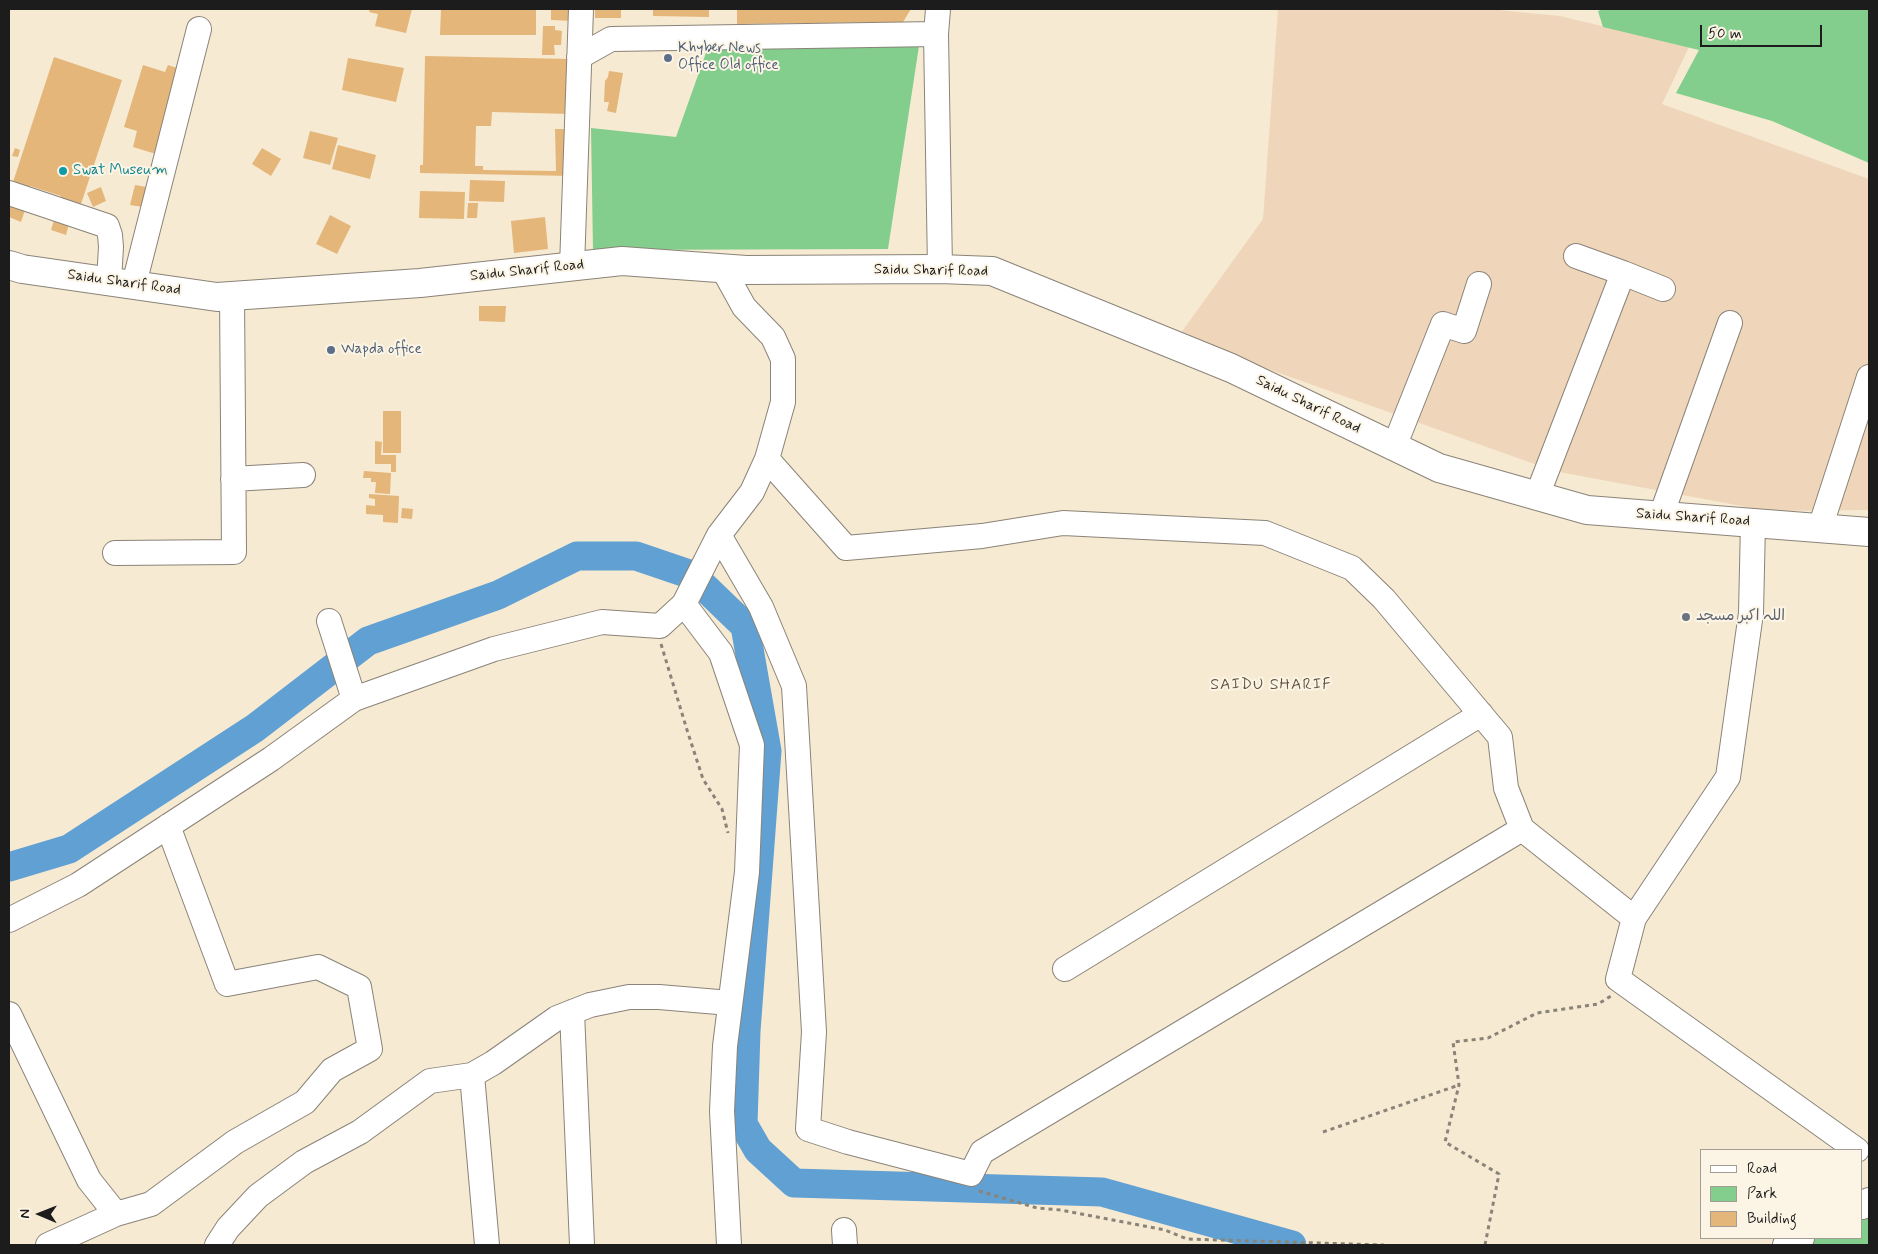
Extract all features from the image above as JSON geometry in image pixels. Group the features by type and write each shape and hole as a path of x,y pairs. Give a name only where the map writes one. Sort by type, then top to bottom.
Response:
{"main road":[{"name":"Saidu Sharif Road","path":"9,265 217,297 420,283 622,261 746,270 940,269 992,271 1231,368 1439,468 1587,510 1869,532"},
{"path":"1787,1245 1798,1239"}],"street":[{"path":"572,266 581,9"},
{"path":"938,9 936,34 940,269"},
{"path":"121,283 199,29"},
{"path":"579,56 611,39 936,34"},
{"path":"9,193 106,226 110,235 111,247 121,283"},
{"path":"1576,256 1663,289"},
{"path":"9,920 78,885 271,759 354,699 494,649 602,622 660,626 685,603 719,536 752,492 767,459 783,402 783,359 773,337 744,307 723,269"},
{"path":"1537,496 1623,273"},
{"path":"1394,446 1443,324 1464,331 1479,284"},
{"path":"115,553 234,552 232,296"},
{"path":"1661,516 1730,323"},
{"path":"1820,528 1869,377"},
{"path":"767,459 846,548 982,536 1064,523 1265,533 1352,568 1384,599 1500,737 1506,788 1522,830 1634,918"},
{"path":"233,479 304,475"},
{"path":"1753,523 1751,613 1728,777 1634,918 1618,979 1856,1149"},
{"path":"719,536 761,607 794,686 814,1032 808,1128 848,1142 971,1174 982,1152 1522,830"},
{"path":"685,603 720,653 752,745 747,872 725,1046 722,1111 729,1245"},
{"path":"329,621 354,699"},
{"path":"1065,969 1481,714"},
{"path":"48,1245 116,1214 151,1204 235,1142 305,1102 332,1070 370,1049 359,987 318,966 227,984 168,826"},
{"path":"216,1245 228,1228 258,1196 304,1162 360,1132 430,1081 472,1075 493,1063 557,1018 590,1005 628,997 730,1002"},
{"path":"572,1012 582,1245"},
{"path":"9,1014 88,1180 116,1214"},
{"path":"472,1075 487,1245"}],"path":[{"path":"660,626 660,640 687,730 704,779 722,809 728,835"},
{"path":"1485,1245 1498,1174 1445,1142 1459,1085 1453,1042 1488,1038 1537,1013 1598,1004 1626,985"},
{"path":"1323,1132 1459,1085"},
{"path":"963,1173 962,1186 1037,1208 1061,1210 1165,1230 1187,1239 1384,1245"}],"shaded area":[{"path":"1278,9 1488,9 1560,16 1689,47 1662,104 1869,179 1869,510 1768,511 1554,471 1178,337 1263,219"}],"green space":[{"path":"1604,9 1869,9 1869,163 1772,121 1676,93 1699,50 1603,27 1598,11"},
{"path":"712,36 919,46 888,249 593,250 591,128 676,137"},
{"path":"1869,1214 1869,1245 1796,1245 1811,1239 1863,1239 1863,1217"}],"building":[{"path":"370,9 412,9 406,33 375,26 378,14 369,12"},
{"path":"441,9 536,9 536,35 440,35"},
{"path":"551,9 575,9 575,21 551,20"},
{"path":"595,9 621,9 621,18 595,18"},
{"path":"653,9 709,9 709,17 653,16"},
{"path":"737,9 911,9 903,22 737,24"},
{"path":"543,26 555,26 555,30 562,31 561,45 554,45 555,55 542,55"},
{"path":"425,56 572,59 571,114 492,112 491,126 476,126 475,166 483,166 483,170 556,171 555,129 572,129 571,176 420,173 420,165 423,165"},
{"path":"54,57 122,80 79,210 59,203 61,196 30,186 27,193 11,188"},
{"path":"348,58 404,68 396,102 342,90"},
{"path":"143,65 165,72 168,65 177,68 156,154 133,147 137,131 124,127"},
{"path":"609,71 623,73 616,113 607,111 609,102 604,102 605,81"},
{"path":"310,131 338,138 330,165 303,158"},
{"path":"338,145 376,155 370,179 332,169"},
{"path":"15,148 20,150 18,157 12,156"},
{"path":"262,148 281,159 271,176 252,164"},
{"path":"470,180 505,181 504,202 469,201"},
{"path":"135,185 147,187 143,207 130,205"},
{"path":"101,187 106,201 93,207 87,193"},
{"path":"420,191 465,192 464,219 419,218"},
{"path":"9,201 26,207 21,222 9,217"},
{"path":"468,203 478,203 477,218 467,218"},
{"path":"330,215 351,226 337,254 316,244"},
{"path":"545,217 548,249 514,253 511,221"},
{"path":"54,220 69,224 66,235 51,230"},
{"path":"479,306 506,306 505,322 479,321"},
{"path":"383,411 401,411 401,453 383,453"},
{"path":"375,441 382,442 381,455 396,455 396,472 391,472 391,464 375,464"},
{"path":"364,471 391,473 390,494 375,493 376,482 371,482 371,478 363,478"},
{"path":"369,494 399,496 398,523 383,522 383,515 366,514 366,505 375,506 375,499 369,498"},
{"path":"402,508 413,509 412,519 401,518"}],"waterway":[{"path":"9,867 69,849 255,728 368,641 498,595 577,556 636,556 692,575 745,626 767,751 746,1031 743,1124 758,1150 794,1183 1102,1192 1292,1245"}],"place":[{"name":"Khyber News Office Old office","path":"668,58"},
{"name":"Swat Museum","path":"63,171"},
{"name":"Wapda office","path":"331,350"},
{"name":"اللہ اکبر مسجد","path":"1686,617"}],"district":[{"name":"SAIDU SHARIF","path":"1271,686"}]}
